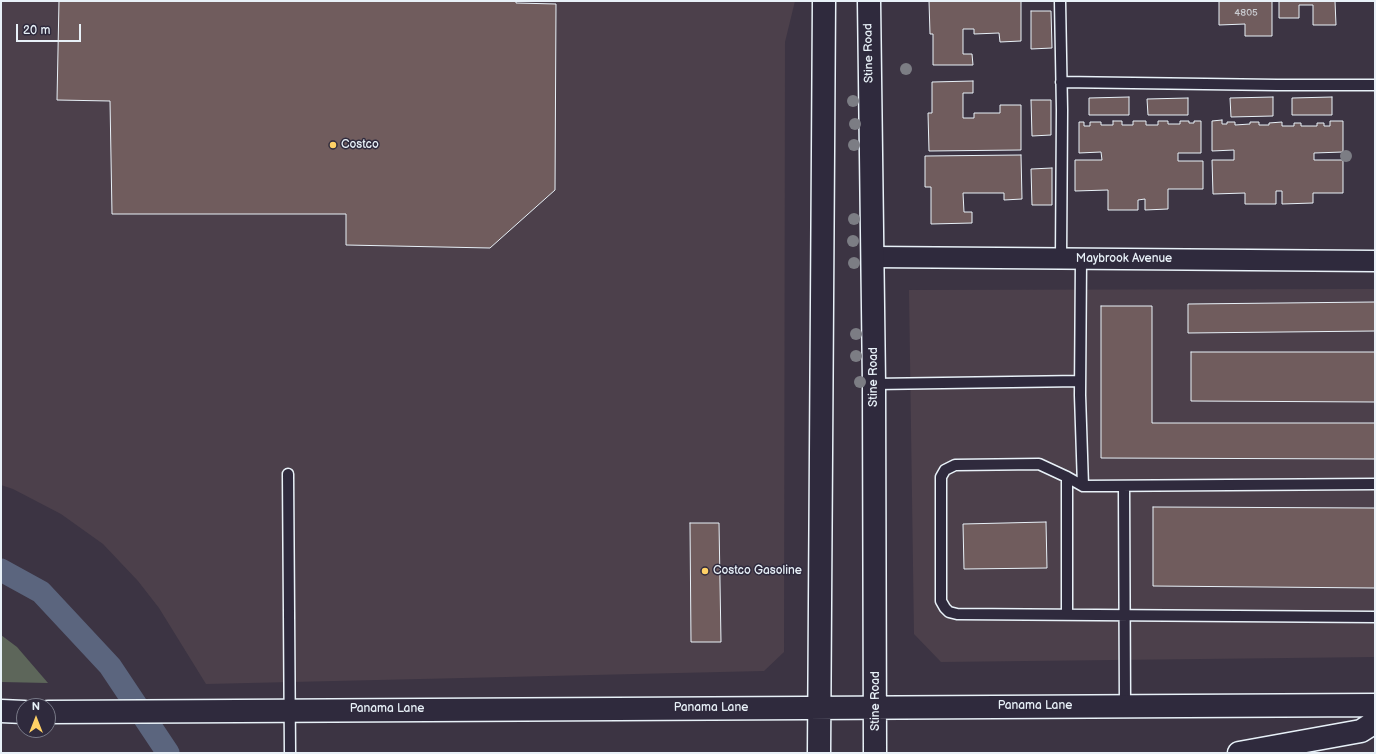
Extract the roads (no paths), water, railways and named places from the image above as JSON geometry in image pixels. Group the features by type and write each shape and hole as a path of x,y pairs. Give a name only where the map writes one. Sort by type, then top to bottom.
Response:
{"main road":[{"path":"819,753 824,1"},
{"name":"Stine Road","path":"867,1 873,257 875,753"},
{"name":"Panama Lane","path":"56,712 1375,705"},
{"path":"1,712 16,712"},
{"path":"1239,753 1361,732 1375,722"}],"street":[{"name":"Maybrook Avenue","path":"873,257 1375,261"}],"lane":[{"path":"1060,1 1061,259"},
{"path":"1061,82 1277,85 1375,84"},
{"path":"1081,259 1080,381 1082,486"},
{"path":"874,384 1080,381"},
{"path":"1375,484 1082,486 1068,477 1039,464 955,465 945,470 941,477 941,601 949,612 957,614 1375,617"},
{"path":"288,474 290,753"},
{"path":"1067,614 1068,477"},
{"path":"1124,486 1125,706"}],"waterway":[{"path":"1,570 41,592 110,666 168,753"}],"place":[{"name":"Costco","path":"333,145"},
{"name":"Costco Gasoline","path":"705,571"}]}
